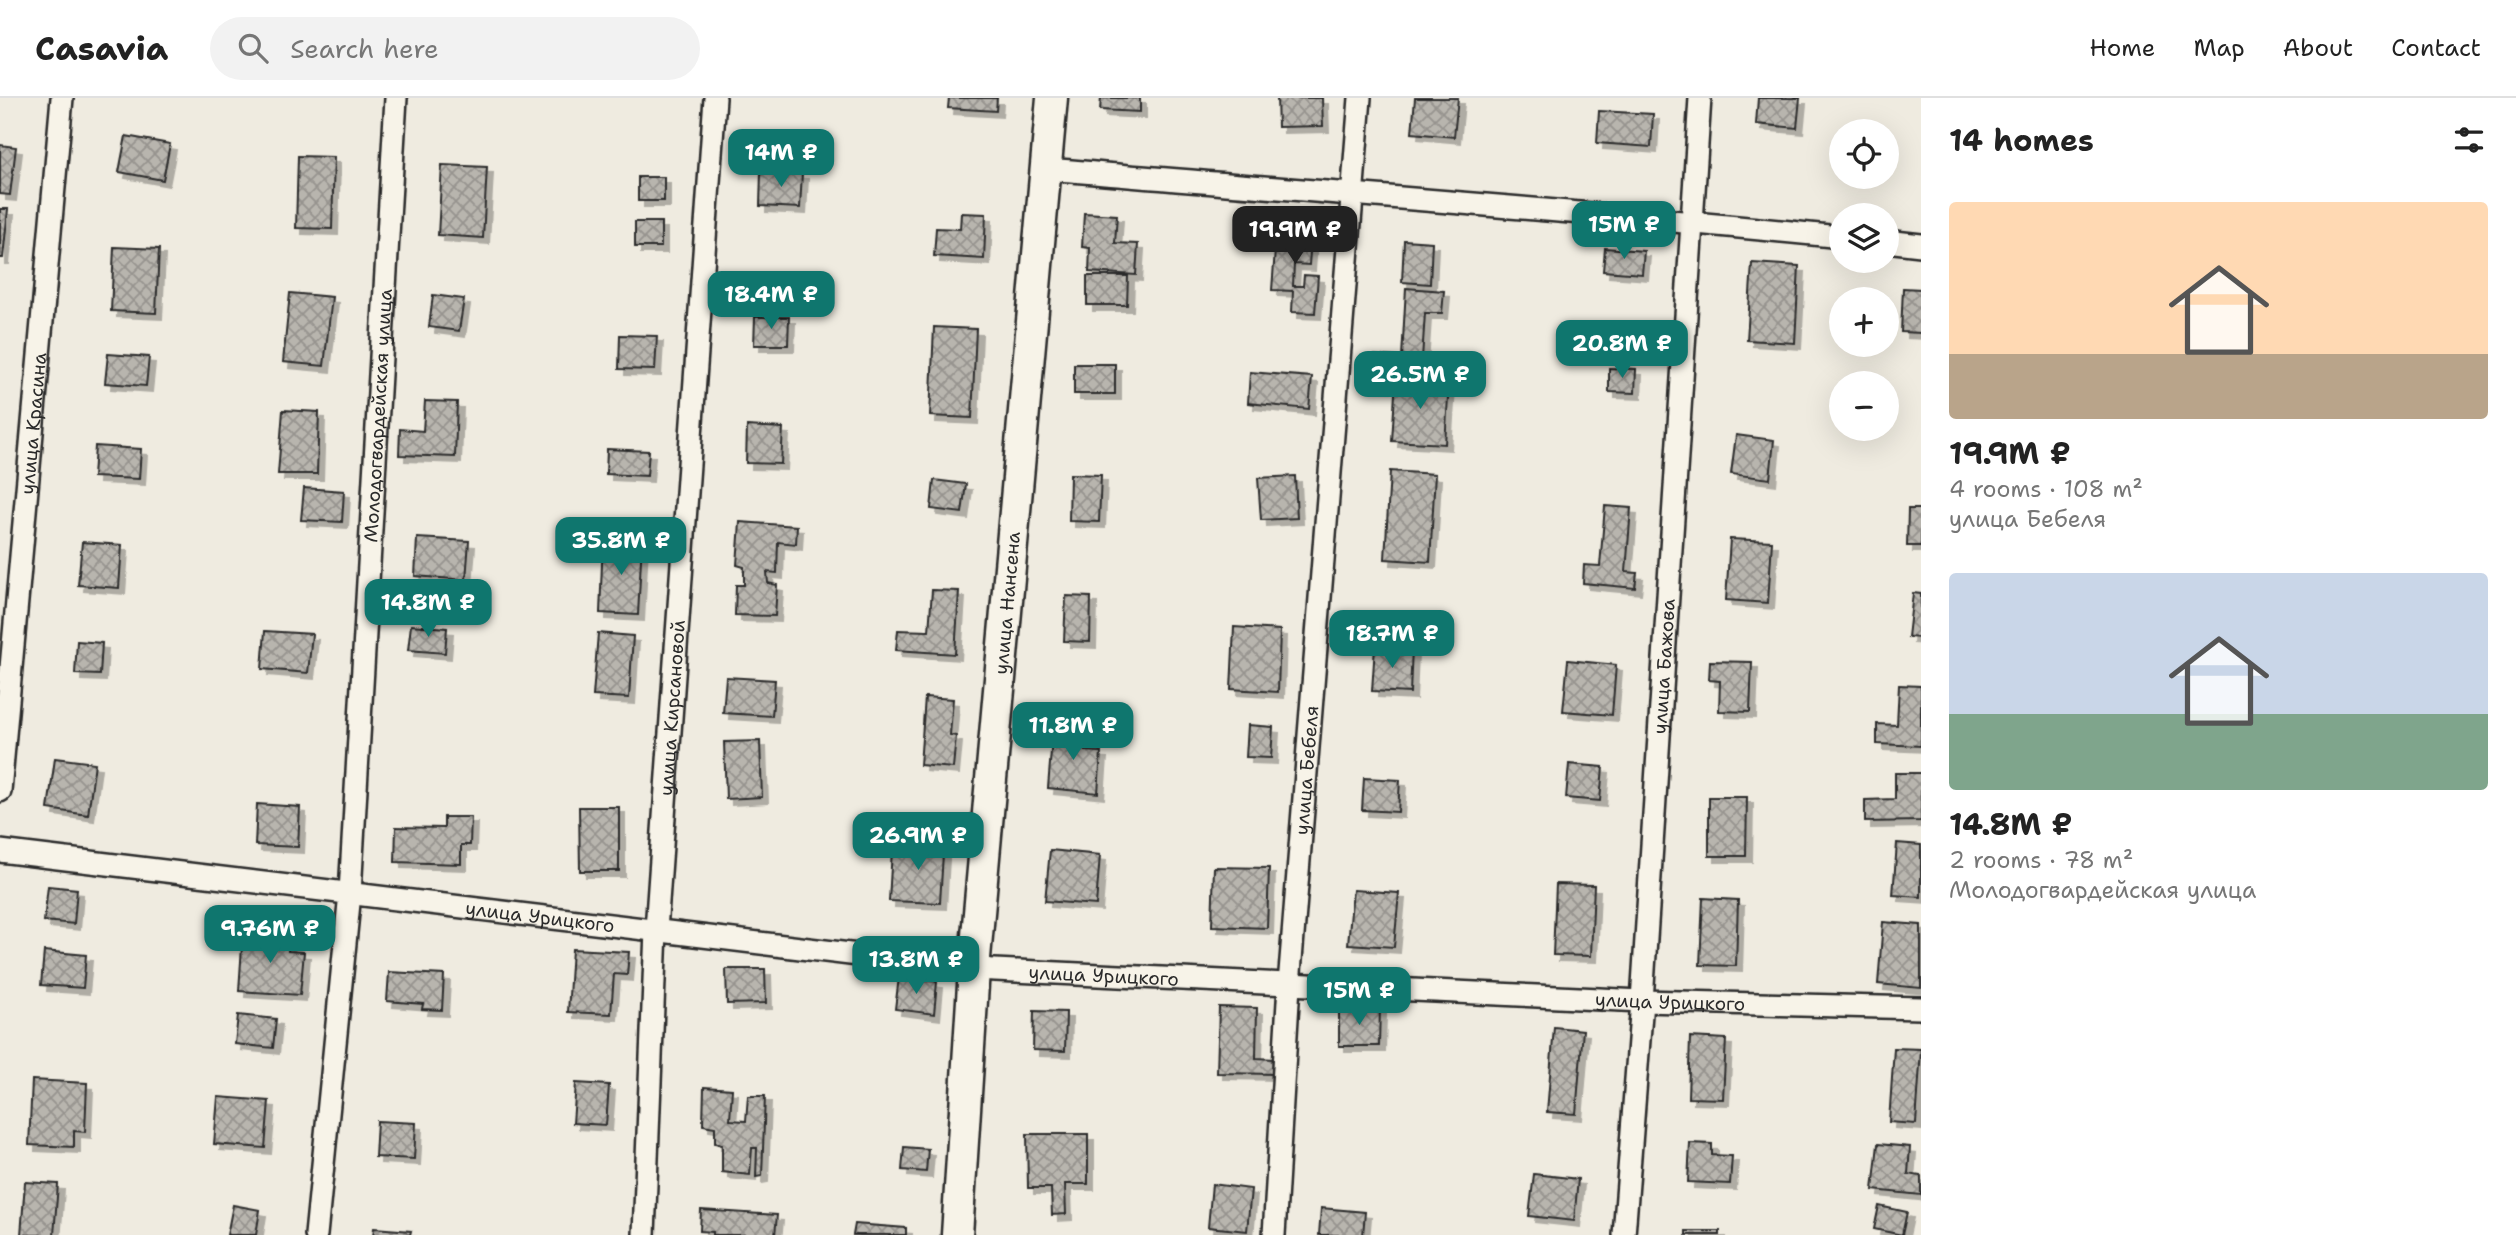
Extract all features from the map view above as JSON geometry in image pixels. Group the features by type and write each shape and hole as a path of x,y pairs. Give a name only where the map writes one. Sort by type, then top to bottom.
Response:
{"main road":[{"name":"улица Нансена","path":"957,1235 974,969 1048,169 1052,98"}],"street":[{"name":"улица Красина","path":"0,791 62,98"},
{"name":"Молодогвардейская улица","path":"316,1235 350,893 396,98"},
{"name":"улица Кирсановой","path":"644,1235 656,930 715,98"},
{"name":"улица Бебеля","path":"1274,1235 1289,985 1360,98"},
{"name":"улица Бажова","path":"1624,1235 1642,1001 1700,98"},
{"path":"1048,169 1353,196 1691,221 1829,236"},
{"path":"1899,242 1921,245"},
{"name":"улица Урицкого","path":"0,851 974,969 1642,1001 1921,1008"}],"building":[{"path":"949,98 997,98 996,111 948,108"},
{"path":"1101,98 1140,98 1140,112 1100,110"},
{"path":"1277,98 1322,98 1323,126 1278,127"},
{"path":"1415,98 1458,98 1454,137 1412,133"},
{"path":"1758,98 1800,98 1797,128 1756,124"},
{"path":"1599,111 1653,114 1651,147 1597,143"},
{"path":"126,136 170,144 163,180 119,172"},
{"path":"0,145 16,147 10,195 0,194"},
{"path":"298,156 334,157 332,229 296,228"},
{"path":"442,165 487,167 483,238 438,235"},
{"path":"761,171 802,173 800,208 760,206"},
{"path":"638,177 664,177 664,201 638,201"},
{"path":"0,209 8,209 3,258 0,258"},
{"path":"961,213 986,214 984,259 934,256 936,228 960,229"},
{"path":"1084,213 1117,215 1115,243 1138,244 1136,275 1089,272 1090,248 1082,247"},
{"path":"635,222 661,222 661,247 635,247"},
{"path":"1277,223 1312,226 1309,265 1294,264 1293,286 1303,286 1304,275 1318,276 1315,313 1292,312 1293,291 1272,290"},
{"path":"1404,240 1432,242 1430,284 1402,282"},
{"path":"114,247 159,249 156,313 111,311"},
{"path":"1605,248 1644,251 1642,274 1603,271"},
{"path":"1752,263 1799,266 1795,343 1747,340"},
{"path":"1087,276 1128,276 1127,305 1087,305"},
{"path":"1406,288 1444,291 1442,313 1425,313 1422,359 1402,357"},
{"path":"1903,288 1921,289 1921,333 1901,332"},
{"path":"290,293 332,297 324,366 283,362"},
{"path":"433,295 464,299 459,331 429,327"},
{"path":"755,317 789,317 788,345 754,345"},
{"path":"934,327 976,329 972,418 930,416"},
{"path":"620,335 657,336 655,370 619,369"},
{"path":"108,354 149,357 146,386 105,383"},
{"path":"1369,355 1397,357 1394,386 1367,385"},
{"path":"1074,364 1115,364 1115,394 1074,394"},
{"path":"1609,368 1636,369 1635,393 1609,392"},
{"path":"1250,372 1312,377 1309,409 1248,403"},
{"path":"1396,378 1449,382 1445,444 1392,441"},
{"path":"425,401 457,402 455,457 399,455 400,429 423,431"},
{"path":"283,410 319,412 317,474 278,474"},
{"path":"747,426 783,428 781,464 746,463"},
{"path":"1736,435 1774,440 1770,479 1731,474"},
{"path":"95,446 141,449 139,479 93,477"},
{"path":"607,449 649,451 647,476 606,474"},
{"path":"1390,471 1435,474 1430,562 1385,559"},
{"path":"1070,474 1101,475 1099,522 1069,521"},
{"path":"1295,476 1297,518 1261,520 1258,478"},
{"path":"934,480 966,484 962,513 931,509"},
{"path":"304,488 344,491 342,522 301,520"},
{"path":"1605,506 1631,508 1626,572 1637,573 1635,588 1583,583 1584,565 1600,566"},
{"path":"1908,509 1921,509 1921,546 1907,546"},
{"path":"740,522 797,526 796,544 778,542 777,573 767,572 768,583 777,585 775,616 735,615 736,585 744,585 744,567 737,565"},
{"path":"417,538 469,541 466,580 415,576"},
{"path":"603,539 642,541 638,615 600,613"},
{"path":"1730,539 1772,541 1768,603 1726,600"},
{"path":"82,542 122,545 119,588 78,585"},
{"path":"932,590 959,591 955,654 896,650 898,630 929,631"},
{"path":"1913,593 1921,594 1921,638 1908,637"},
{"path":"1066,596 1091,597 1090,642 1064,641"},
{"path":"411,625 447,628 445,653 408,650"},
{"path":"1234,627 1280,630 1278,692 1231,689"},
{"path":"265,631 312,634 308,673 262,669"},
{"path":"598,633 633,636 629,698 593,696"},
{"path":"77,641 102,643 100,675 75,674"},
{"path":"1375,646 1412,648 1410,693 1372,691"},
{"path":"1568,660 1616,665 1612,715 1563,711"},
{"path":"1710,661 1752,662 1750,712 1719,711 1720,681 1709,680"},
{"path":"726,677 775,680 772,716 723,713"},
{"path":"1899,685 1921,686 1921,746 1877,744 1877,724 1897,725"},
{"path":"925,697 953,699 950,735 956,736 953,768 920,765"},
{"path":"1248,725 1273,727 1271,758 1246,757"},
{"path":"1053,726 1087,730 1085,751 1101,752 1098,793 1048,788"},
{"path":"760,741 762,797 726,799 724,742"},
{"path":"55,758 95,763 88,815 48,809"},
{"path":"1569,764 1603,767 1600,801 1566,798"},
{"path":"1895,773 1921,773 1921,821 1865,822 1865,800 1895,799"},
{"path":"1364,778 1400,780 1398,812 1362,810"},
{"path":"1709,797 1747,797 1746,856 1709,856"},
{"path":"257,804 300,807 298,847 255,845"},
{"path":"579,807 619,807 619,871 580,871"},
{"path":"444,817 471,817 470,845 461,845 461,864 395,862 396,827 444,828"},
{"path":"918,836 944,837 940,903 889,901 892,849 918,851"},
{"path":"1897,843 1921,845 1921,897 1893,895"},
{"path":"1050,850 1100,855 1096,905 1045,901"},
{"path":"1214,867 1269,868 1267,928 1212,926"},
{"path":"1556,884 1594,885 1591,956 1553,955"},
{"path":"48,886 77,889 74,924 44,921"},
{"path":"1353,890 1399,893 1394,947 1348,944"},
{"path":"1703,898 1738,900 1736,966 1700,965"},
{"path":"1883,922 1921,925 1921,988 1878,984"},
{"path":"243,931 289,935 288,951 304,952 300,995 239,991"},
{"path":"572,949 629,952 627,975 614,974 611,1014 568,1012"},
{"path":"44,951 86,955 83,988 41,985"},
{"path":"726,969 765,969 766,1003 727,1004"},
{"path":"389,972 444,975 442,1010 422,1009 423,1004 387,1001"},
{"path":"899,977 937,982 934,1014 895,1009"},
{"path":"1219,1007 1257,1008 1256,1058 1275,1059 1275,1074 1217,1073"},
{"path":"1339,1007 1380,1008 1379,1046 1339,1046"},
{"path":"1034,1011 1066,1012 1065,1051 1033,1050"},
{"path":"238,1015 276,1019 273,1048 235,1044"},
{"path":"1554,1027 1583,1030 1576,1114 1547,1112"},
{"path":"1690,1037 1726,1039 1723,1099 1688,1098"},
{"path":"1894,1048 1921,1049 1916,1124 1889,1122"},
{"path":"32,1080 87,1083 85,1132 74,1131 74,1147 29,1145"},
{"path":"576,1083 609,1085 606,1125 573,1123"},
{"path":"704,1087 732,1089 730,1120 746,1121 748,1096 765,1096 762,1176 756,1177 757,1148 752,1148 750,1175 722,1172 722,1145 715,1143 715,1127 703,1125"},
{"path":"218,1097 269,1101 265,1148 214,1144"},
{"path":"377,1121 416,1123 414,1159 375,1157"},
{"path":"1027,1134 1088,1134 1088,1184 1065,1184 1066,1214 1052,1215 1051,1188 1028,1188"},
{"path":"1690,1143 1712,1144 1712,1155 1732,1156 1730,1184 1688,1182"},
{"path":"1878,1144 1910,1147 1908,1174 1921,1176 1921,1195 1873,1190"},
{"path":"904,1147 928,1149 926,1172 902,1170"},
{"path":"1534,1174 1578,1179 1574,1221 1529,1216"},
{"path":"25,1182 58,1184 54,1235 21,1235"},
{"path":"1212,1184 1251,1189 1247,1231 1208,1227"},
{"path":"233,1205 260,1210 256,1235 227,1235"},
{"path":"1879,1206 1907,1212 1902,1235 1874,1229"},
{"path":"1321,1208 1365,1212 1363,1235 1319,1235"},
{"path":"701,1210 777,1215 775,1235 713,1235 713,1232 700,1231"},
{"path":"855,1224 906,1228 906,1235 853,1235"},
{"path":"374,1228 411,1231 410,1235 373,1235"},
{"path":"1686,1231 1720,1231 1720,1235 1686,1235"}]}
